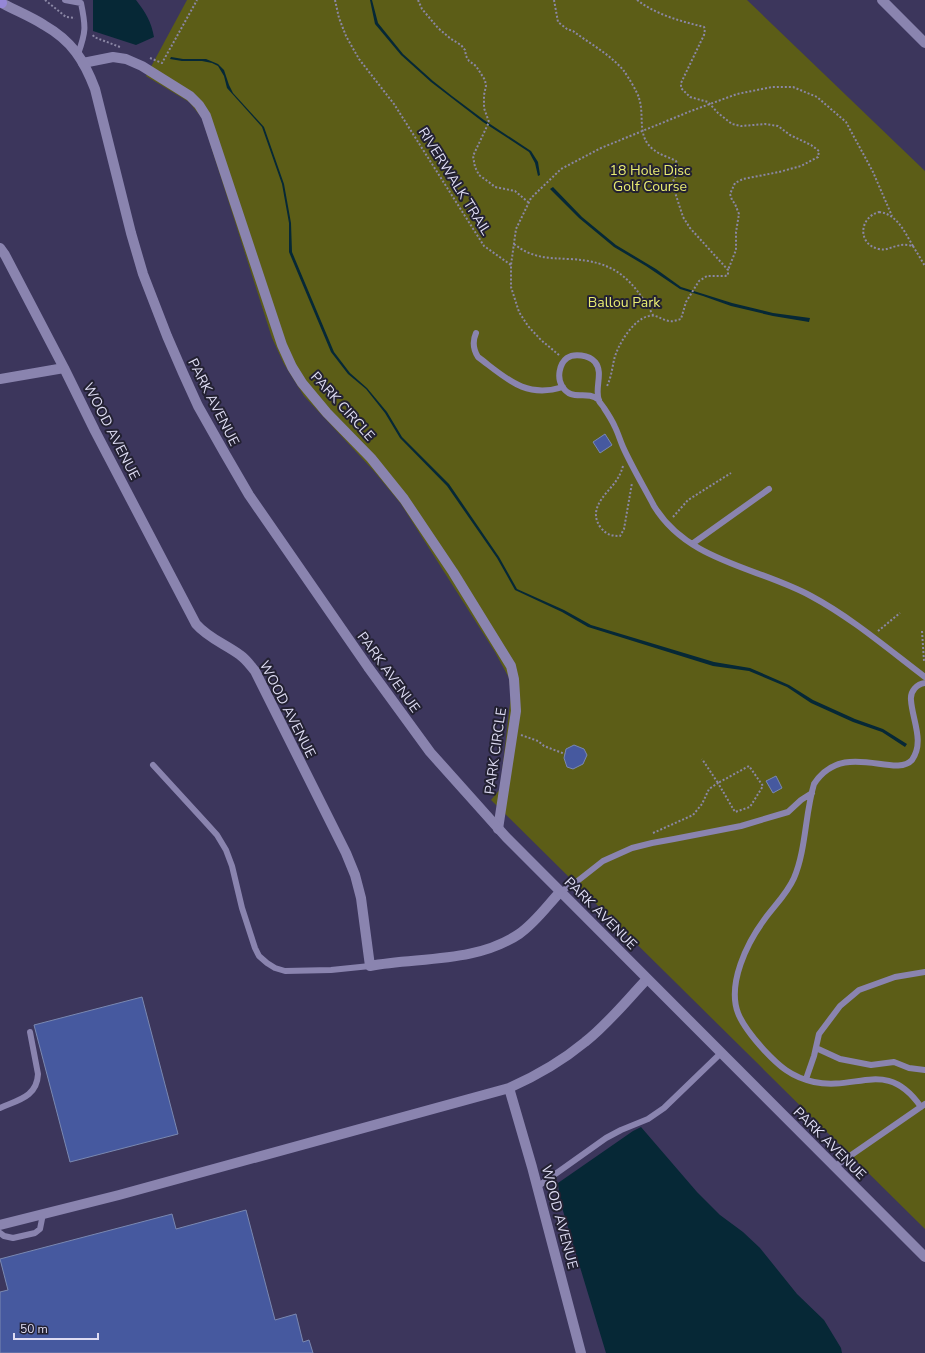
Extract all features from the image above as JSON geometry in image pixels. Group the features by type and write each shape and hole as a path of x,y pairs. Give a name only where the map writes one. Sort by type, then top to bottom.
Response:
{"street":[{"path":"882,0 925,43"},
{"name":"PARK AVENUE","path":"1,2 44,24 70,45 78,54 95,89 131,233 144,274 180,366 206,419 249,494 382,687 430,752 498,829 925,1257"},
{"name":"PARK CIRCLE","path":"83,63 113,56 121,57 142,66 190,96 203,111 206,116 282,345 292,367 302,383 327,413 371,458 404,499 453,572 510,666 514,679 516,711 498,829"},
{"name":"WOOD AVENUE","path":"0,248 64,368 95,431 196,624 203,632 239,654 255,671 346,853 355,875 361,898 370,966"},
{"path":"0,379 64,368"},
{"path":"370,966 435,959 472,953 490,948 507,941 531,925 560,892"},
{"path":"0,1225 119,1195 510,1088 556,1063 586,1041 647,979"},
{"name":"WOOD AVENUE","path":"510,1088 581,1353"}],"lane":[{"path":"65,0 81,3 85,25 84,36 78,54"},
{"path":"476,333 473,346 478,357 518,386 542,392 563,387"},
{"path":"599,400 599,372 594,361 589,357 575,355 564,360 559,376 563,387 569,394 593,396 599,400 615,427 627,455 654,506 672,530 712,556 791,586 812,596 873,636 925,677"},
{"path":"692,544 769,489"},
{"path":"834,1167 923,1105 906,1089 896,1083 884,1079 873,1078 826,1083 796,1076 784,1070 761,1046 738,1014 734,992 736,978 749,944 763,921 786,892 794,879 814,784 819,776 826,769 835,765 852,762 869,761 893,766 901,766 908,763 916,753 918,741 918,729 911,700 912,693 920,684 925,683"},
{"path":"153,765 208,825 226,850 232,866 242,908 254,948 267,963 275,968 285,971 331,970 370,966"},
{"path":"560,892 575,883 603,861 632,848 652,842 742,826 788,812 801,800 812,793"},
{"path":"806,1079 819,1034 840,1006 859,990 895,977 925,972"},
{"path":"0,1108 26,1097 36,1085 38,1074 30,1032"},
{"path":"816,1048 840,1059 871,1065 894,1062 909,1068 924,1070"},
{"path":"537,1187 606,1138 648,1119 664,1108 721,1053"},
{"path":"0,1233 4,1236 13,1238 35,1233 40,1229 43,1214"}],"path":[{"path":"45,0 66,17 78,17 94,37 121,47"},
{"path":"150,58 162,63 197,0"},
{"name":"RIVERWALK TRAIL","path":"335,0 339,18 346,36 359,59 394,104 484,246 511,265"},
{"path":"418,0 422,9 438,28 461,45 469,61 476,66 485,80 486,86 484,108 489,122 473,156 475,167 479,175 495,187 515,191 528,202"},
{"path":"554,0 558,22 604,52 624,72 639,98 642,132 645,139 653,150 676,161 678,164 678,170 672,183 683,217 690,228 728,270"},
{"path":"606,389 610,380 618,346 632,327 642,318 653,315 669,321 681,319 686,302 696,283 707,276 728,275 728,270 736,250 736,232 739,214 736,204 732,200 730,194 735,183 743,179 801,166 818,157 819,151 811,145 790,135 778,126 765,124 741,126 732,124 718,113 710,104 690,97 681,88 681,83 704,35 704,27 676,20 647,8 637,0"},
{"path":"564,360 541,340 528,326 519,312 511,287 511,265 516,229 528,202 561,169 601,148 737,94 772,87 792,87 817,97 846,122 873,172 892,216 901,227 925,266"},
{"path":"892,216 887,213 879,212 867,218 863,230 864,237 868,243 872,247 885,250 905,244 913,246"},
{"path":"514,244 531,255 591,261 607,266 620,274 639,292 653,315"},
{"path":"627,455 620,476 597,506 597,516 600,526 606,534 620,536 624,529 634,468"},
{"path":"666,523 688,500 731,473"},
{"path":"873,636 900,614"},
{"path":"922,632 924,661"},
{"path":"512,734 526,736 538,741 544,746 565,754"},
{"path":"652,834 693,815 702,804 708,789 718,784 749,766 763,786 750,807 735,812 718,784 702,759"}],"green space":[{"name":"Ballou Park","path":"187,0 747,0 925,171 925,1229 491,800 500,789 511,695 509,678 495,652 401,504 373,470 304,396 284,364 272,338 202,118 189,102 146,76"}],"water":[{"path":"93,0 136,0 148,17 154,37 136,45 93,31"},
{"path":"370,0 372,0 378,23 403,54 452,96 484,120 531,151 538,162 540,175 538,176 535,163 529,152 483,122 431,82 401,55 375,24"},
{"path":"171,57 183,59 206,59 218,64 224,70 233,93 264,127 284,184 291,223 292,252 334,352 350,373 367,388 387,412 402,437 449,484 499,557 517,589 564,610 591,625 714,662 750,668 789,685 813,700 855,719 883,729 907,744 905,747 882,732 853,722 811,703 787,687 749,671 713,666 588,627 562,612 515,590 497,558 447,486 400,438 385,413 366,389 348,374 331,352 289,252 289,223 282,184 262,127 227,88 224,76 218,66 202,61 182,61 170,59"},
{"path":"553,187 582,217 616,245 656,269 681,287 732,303 773,313 810,318 809,322 773,316 731,306 680,289 614,247 579,218 550,189"},
{"path":"641,1127 697,1192 720,1215 743,1232 760,1248 797,1294 824,1320 841,1348 842,1353 606,1353 560,1201 558,1183"}],"building":[{"path":"605,434 612,445 600,453 593,442"},
{"path":"574,745 584,749 587,755 583,764 573,769 567,767 564,758 566,749"},
{"path":"776,776 782,788 773,793 766,781"},
{"path":"142,997 178,1134 70,1162 34,1025"},
{"path":"246,1210 275,1320 296,1314 303,1342 309,1340 313,1353 0,1353 0,1292 8,1290 0,1259 172,1214 176,1229"}],"park label":[{"name":"18 Hole Disc Golf Course","path":"650,178"}]}
